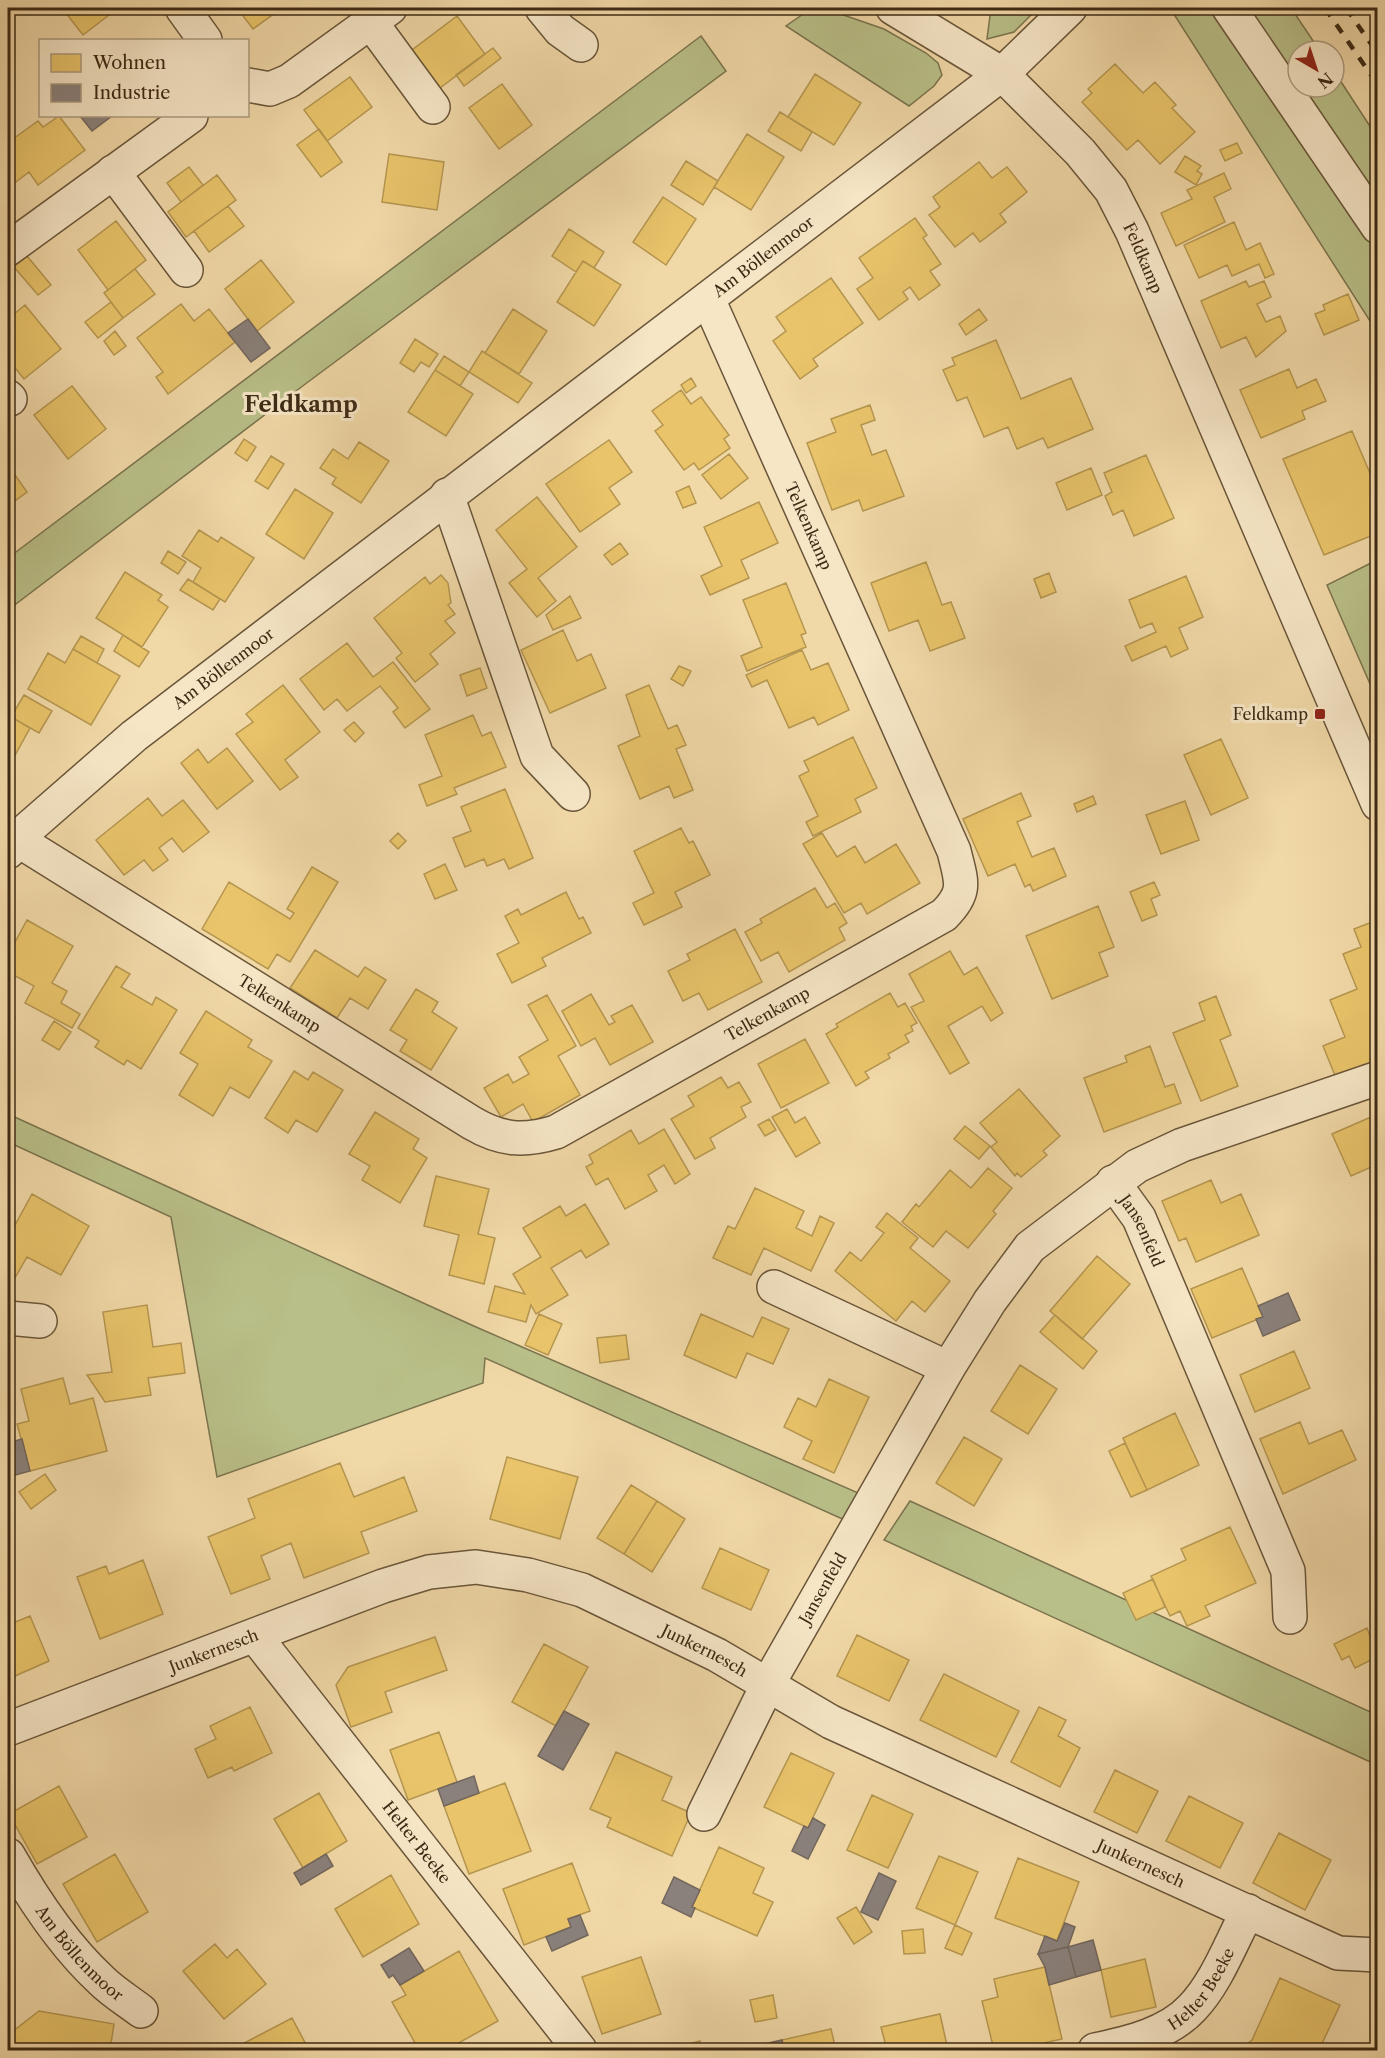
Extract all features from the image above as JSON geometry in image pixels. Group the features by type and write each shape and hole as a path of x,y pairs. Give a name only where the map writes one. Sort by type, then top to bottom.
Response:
{"street":[{"path":"182,8 204,39"},
{"path":"542,8 560,30 581,45"},
{"name":"Feldkamp","path":"893,8 1002,74 1080,152 1116,200 1377,804"},
{"name":"Am Böllenmoor","path":"10,842 134,736 447,495 1002,74 1070,8"},
{"path":"1229,8 1377,227"},
{"path":"249,85 270,89 289,81 380,14 434,107"},
{"path":"8,249 190,117"},
{"path":"113,172 186,270"},
{"name":"Telkenkamp","path":"10,842 472,1123 510,1139 531,1139 556,1132 944,915 957,902 962,887 954,851 708,299"},
{"path":"447,495 537,756 573,794"},
{"name":"Jansenfeld","path":"705,1814 768,1684 948,1368 990,1301 1030,1247 1137,1166 1182,1145 1377,1078"},
{"name":"Jansenfeld","path":"1113,1182 1139,1218 1288,1571 1290,1617"},
{"path":"774,1287 948,1368"},
{"path":"8,1318 40,1321"},
{"name":"Junkernesch","path":"8,1729 383,1586 429,1572 476,1568 528,1575 582,1590 717,1655 831,1722 1338,1953 1377,1955"},
{"name":"Helter Beeke","path":"255,1636 580,2050"},
{"name":"Am Böllenmoor","path":"8,1855 29,1891 60,1934 100,1980 141,2011"},
{"name":"Helter Beeke","path":"1095,2050 1128,2043 1154,2033 1175,2022 1192,2008 1207,1988 1248,1911"}],"green space":[{"path":"991,8 1038,8 1014,32 987,39"},
{"path":"1170,8 1213,8 1377,251 1377,332"},
{"path":"1244,8 1291,8 1312,39 1286,39 1286,69"},
{"path":"809,10 829,10 884,29 926,53 938,63 942,75 934,86 909,106 786,26"},
{"path":"701,36 726,71 304,385 8,610 8,558"},
{"path":"1346,89 1377,137 1377,204 1306,99 1346,99"},
{"path":"1377,560 1377,700 1327,585"},
{"path":"8,1114 476,1327 863,1495 849,1522 485,1358 483,1383 217,1477 171,1217 8,1142"},
{"path":"910,1501 1377,1715 1377,1765 884,1540"}],"building: Wohnen":[{"path":"62,8 118,8 83,35"},
{"path":"237,8 282,8 253,29"},
{"path":"457,16 485,54 440,88 412,50"},
{"path":"493,48 501,58 464,86 456,75"},
{"path":"1115,64 1143,93 1155,82 1176,105 1172,108 1195,132 1160,164 1138,140 1127,150 1082,102 1092,93 1088,89"},
{"path":"815,74 861,103 834,145 788,117"},
{"path":"350,77 372,107 327,141 304,110"},
{"path":"502,84 532,125 499,149 469,108"},
{"path":"780,112 812,132 801,151 768,131"},
{"path":"60,117 85,150 38,185 29,172 8,188 8,137 10,141 38,121 43,127"},
{"path":"319,129 342,162 321,177 297,145"},
{"path":"747,134 784,157 751,210 714,187"},
{"path":"1237,143 1242,153 1225,161 1220,150"},
{"path":"389,154 444,162 437,210 382,202"},
{"path":"1185,156 1201,166 1197,171 1202,174 1196,185 1175,172"},
{"path":"686,161 718,181 703,205 671,185"},
{"path":"979,162 992,178 1007,167 1027,192 1000,214 1006,222 980,242 973,233 955,247 929,215 940,207 933,197"},
{"path":"189,167 203,185 181,202 167,183"},
{"path":"1224,173 1231,189 1214,197 1225,222 1176,246 1161,213 1192,199 1187,190"},
{"path":"217,175 236,200 186,237 168,212"},
{"path":"663,197 696,219 666,265 633,242"},
{"path":"228,206 244,226 209,252 194,231"},
{"path":"915,218 927,235 923,238 941,264 930,271 940,285 919,300 910,287 903,292 908,299 879,320 857,289 873,278 859,258"},
{"path":"116,221 146,260 108,290 78,250"},
{"path":"1234,222 1246,250 1260,243 1274,274 1265,278 1259,264 1232,276 1227,265 1199,278 1184,245"},
{"path":"569,229 604,252 594,268 583,261 576,272 552,256"},
{"path":"27,256 51,285 38,295 14,267"},
{"path":"261,260 294,302 257,331 225,289"},
{"path":"583,261 621,285 594,326 557,302"},
{"path":"135,269 155,294 123,318 104,293"},
{"path":"831,278 863,323 813,359 818,366 800,379 773,341 786,331 776,317"},
{"path":"1246,281 1249,287 1264,281 1271,297 1257,304 1266,322 1280,316 1286,331 1256,357 1246,337 1221,348 1201,301"},
{"path":"1348,294 1359,320 1324,335 1315,314 1325,310 1323,305"},
{"path":"111,302 123,318 98,338 85,322"},
{"path":"181,304 194,321 209,309 235,342 168,394 156,377 163,372 137,338"},
{"path":"25,305 61,349 24,379 8,359 8,319"},
{"path":"513,309 547,331 519,374 485,353"},
{"path":"979,309 987,320 966,335 959,324"},
{"path":"115,331 126,346 114,355 104,341"},
{"path":"415,339 438,354 429,367 421,362 414,372 400,363"},
{"path":"996,340 1021,399 1071,378 1093,429 1048,448 1043,438 1017,449 1008,427 984,437 967,397 957,401 943,370 955,365 952,358"},
{"path":"482,351 532,383 518,403 469,372"},
{"path":"444,356 469,372 460,386 435,370"},
{"path":"1289,369 1297,388 1316,379 1326,401 1302,411 1305,419 1261,438 1240,390"},
{"path":"435,370 473,394 446,436 408,412"},
{"path":"691,378 696,386 686,393 681,385"},
{"path":"72,386 106,429 68,459 34,415"},
{"path":"681,390 691,404 701,397 729,435 724,439 730,448 699,470 694,463 684,470 655,431 663,425 652,411"},
{"path":"870,405 875,420 861,425 872,455 886,450 904,496 863,511 859,500 832,510 807,443 836,432 831,419"},
{"path":"1352,431 1378,492 1378,533 1324,555 1283,459"},
{"path":"244,439 256,447 247,461 235,453"},
{"path":"609,440 632,472 609,488 620,504 580,532 546,484"},
{"path":"359,442 389,461 361,503 332,484 336,478 320,468 333,449 348,459"},
{"path":"729,454 748,478 721,499 702,475"},
{"path":"1146,455 1174,518 1134,536 1123,510 1113,515 1105,496 1112,492 1104,473"},
{"path":"271,456 284,464 268,489 255,481"},
{"path":"8,465 27,492 8,506"},
{"path":"1091,468 1102,495 1067,510 1056,483"},
{"path":"689,486 696,503 683,508 676,492"},
{"path":"295,489 333,513 304,559 266,534"},
{"path":"537,497 577,547 538,578 556,601 537,617 509,583 527,569 496,530"},
{"path":"759,502 778,543 741,560 749,578 710,595 701,576 722,566 704,527"},
{"path":"199,530 218,542 221,537 254,558 225,602 193,582 201,568 182,556"},
{"path":"620,543 628,554 612,565 604,555"},
{"path":"168,551 186,562 178,574 161,563"},
{"path":"926,562 942,605 951,602 965,638 930,651 918,620 889,631 871,583"},
{"path":"125,572 162,595 158,600 168,607 142,647 96,618"},
{"path":"1049,573 1056,592 1041,598 1034,579"},
{"path":"441,575 448,583 451,603 448,605 455,614 445,621 455,633 430,654 438,664 415,682 396,658 402,653 374,618 425,577 430,584"},
{"path":"1186,576 1203,617 1179,628 1188,649 1171,657 1166,646 1132,661 1125,646 1156,632 1152,623 1140,628 1129,600"},
{"path":"188,579 220,599 213,610 180,590"},
{"path":"786,583 806,633 801,635 806,647 747,671 741,656 762,647 743,600"},
{"path":"570,596 581,618 553,630 546,615"},
{"path":"563,630 577,661 591,654 606,688 550,713 521,650"},
{"path":"123,635 149,652 139,667 114,651"},
{"path":"81,636 104,649 97,663 73,649"},
{"path":"347,643 373,677 393,662 430,709 405,728 393,712 398,708 380,686 347,711 337,699 324,710 300,679"},
{"path":"73,649 120,676 91,725 28,689 48,653 65,663"},
{"path":"802,650 811,670 828,663 849,710 818,725 814,717 789,728 767,680 752,687 746,675"},
{"path":"679,666 691,671 683,686 671,679"},
{"path":"480,668 487,688 467,696 460,675"},
{"path":"283,685 320,732 285,760 298,777 280,790 236,734 253,722 246,714"},
{"path":"649,685 668,729 677,725 686,745 676,749 693,790 674,798 669,786 640,799 618,746 640,736 626,695"},
{"path":"24,695 52,711 39,733 11,717"},
{"path":"8,715 30,728 8,768"},
{"path":"473,715 482,736 491,732 506,767 454,788 457,794 427,806 419,785 442,776 425,735"},
{"path":"354,722 364,733 355,742 344,730"},
{"path":"853,737 877,788 855,799 861,812 813,836 806,822 818,816 799,776 809,771 804,761"},
{"path":"1221,739 1248,798 1211,815 1184,755"},
{"path":"227,748 253,781 217,809 181,763 198,749 208,763"},
{"path":"505,789 533,858 509,869 504,859 487,866 484,859 465,867 453,838 471,831 461,807"},
{"path":"1021,793 1031,816 1017,822 1032,857 1054,848 1066,876 1033,891 1030,884 1025,887 1015,864 988,876 963,819"},
{"path":"1093,796 1096,804 1077,812 1074,804"},
{"path":"148,798 162,816 183,800 209,832 183,852 172,838 159,848 168,860 153,871 144,860 124,875 96,840"},
{"path":"1185,801 1199,840 1161,854 1146,815"},
{"path":"681,828 689,843 693,841 710,875 675,892 682,907 644,925 633,903 654,893 634,851"},
{"path":"398,833 406,841 398,849 390,841"},
{"path":"822,833 837,857 855,846 865,863 896,844 920,883 867,914 861,903 844,913 803,844"},
{"path":"445,864 457,890 435,899 424,874"},
{"path":"312,867 338,882 290,962 277,954 268,969 202,929 229,882 290,919 294,913 287,909"},
{"path":"1154,882 1160,895 1151,899 1157,915 1142,921 1130,892"},
{"path":"815,888 827,908 835,903 847,923 839,928 845,940 789,972 778,952 761,961 745,932 762,923 760,919"},
{"path":"566,892 579,919 583,917 591,933 542,958 546,966 512,983 497,954 519,943 505,916 518,909 521,915"},
{"path":"1098,906 1114,947 1099,953 1108,976 1052,999 1026,936"},
{"path":"27,920 73,946 52,983 67,991 61,1003 80,1014 72,1028 25,1003 34,986 8,972 8,955"},
{"path":"1377,920 1378,1031 1375,1036 1378,1061 1336,1078 1323,1046 1345,1037 1330,1000 1357,989 1343,954 1361,947 1354,929"},
{"path":"735,929 762,982 708,1010 699,993 683,1001 668,971 690,960 687,954"},
{"path":"315,950 358,977 365,967 386,980 368,1009 350,998 337,1018 290,988"},
{"path":"950,951 964,975 977,967 1003,1013 991,1021 982,1006 948,1026 969,1063 950,1074 911,1007 924,1001 909,974"},
{"path":"116,966 130,974 121,987 152,1005 156,997 177,1010 141,1069 127,1060 124,1065 95,1047 99,1041 78,1028"},
{"path":"416,989 438,1002 432,1012 457,1028 431,1070 400,1051 407,1040 390,1030"},
{"path":"890,993 898,1007 905,1003 917,1023 911,1026 913,1031 905,1035 909,1042 888,1054 890,1058 865,1072 869,1078 856,1086 826,1034 838,1027 836,1024"},
{"path":"591,994 609,1025 615,1022 611,1016 632,1005 653,1042 610,1065 595,1038 581,1046 562,1011"},
{"path":"547,995 576,1046 558,1056 580,1095 533,1122 523,1104 501,1117 484,1088 508,1074 513,1083 529,1074 519,1057 548,1040 528,1005"},
{"path":"1216,996 1231,1035 1220,1040 1238,1086 1201,1101 1173,1033 1205,1020 1199,1003"},
{"path":"206,1011 252,1040 248,1047 272,1061 249,1098 230,1087 213,1116 179,1095 198,1064 180,1053"},
{"path":"8,1014 15,1018 8,1035"},
{"path":"54,1021 71,1032 59,1050 42,1040"},
{"path":"805,1039 829,1083 781,1108 758,1064"},
{"path":"1150,1046 1165,1087 1174,1084 1181,1103 1104,1132 1084,1078 1127,1062 1125,1056"},
{"path":"294,1071 308,1080 313,1072 343,1090 317,1132 296,1120 288,1133 265,1118"},
{"path":"721,1077 728,1088 739,1082 751,1102 741,1107 746,1117 710,1138 715,1148 695,1159 671,1119 694,1106 688,1096"},
{"path":"1019,1089 1060,1136 1043,1151 1047,1155 1021,1177 1017,1173 1015,1176 991,1147 997,1142 980,1123"},
{"path":"787,1109 795,1123 805,1117 820,1143 796,1157 772,1117"},
{"path":"375,1112 419,1139 413,1149 427,1158 400,1203 362,1180 370,1166 349,1154"},
{"path":"1378,1114 1378,1164 1351,1176 1332,1134"},
{"path":"769,1119 776,1130 765,1136 758,1125"},
{"path":"965,1126 990,1146 979,1159 954,1139"},
{"path":"664,1129 690,1174 675,1184 664,1165 648,1175 657,1191 625,1209 608,1178 596,1185 586,1167 593,1163 589,1155 631,1130 639,1144"},
{"path":"988,1168 1012,1188 993,1211 996,1214 968,1248 946,1231 933,1247 902,1222 916,1204 919,1207 950,1170 971,1188"},
{"path":"436,1176 489,1189 478,1234 495,1238 484,1284 449,1275 459,1235 424,1226"},
{"path":"1211,1180 1221,1203 1241,1194 1259,1235 1196,1262 1186,1238 1179,1241 1162,1201"},
{"path":"755,1188 804,1211 796,1228 812,1236 820,1216 834,1223 811,1271 764,1248 751,1275 713,1258 728,1226 735,1229"},
{"path":"32,1194 89,1226 61,1275 27,1257 12,1283 8,1281 8,1238"},
{"path":"585,1204 609,1244 586,1258 581,1250 551,1268 568,1295 536,1314 531,1305 526,1322 488,1312 495,1286 525,1294 513,1274 541,1257 523,1228 560,1206 566,1216"},
{"path":"887,1213 918,1238 910,1248 950,1281 925,1312 912,1301 896,1321 835,1271 850,1252 861,1261 884,1233 876,1227"},
{"path":"1097,1256 1130,1284 1082,1339 1050,1311"},
{"path":"1242,1268 1263,1317 1212,1338 1191,1289"},
{"path":"147,1305 153,1347 181,1343 185,1373 148,1378 151,1395 105,1402 87,1375 112,1372 103,1312"},
{"path":"539,1314 562,1324 548,1355 525,1345"},
{"path":"701,1314 753,1337 762,1317 789,1329 773,1364 747,1353 736,1378 684,1355"},
{"path":"1055,1315 1097,1351 1083,1369 1040,1332"},
{"path":"626,1335 629,1359 600,1363 597,1338"},
{"path":"1294,1351 1310,1388 1255,1412 1240,1375"},
{"path":"1020,1365 1057,1389 1028,1434 991,1411"},
{"path":"63,1378 70,1404 93,1398 107,1451 30,1471 17,1424 29,1421 21,1389"},
{"path":"829,1379 869,1397 834,1473 803,1459 812,1441 784,1427 798,1398 816,1407"},
{"path":"1175,1413 1199,1465 1147,1490 1123,1438"},
{"path":"1300,1422 1309,1444 1342,1430 1356,1460 1283,1494 1260,1439"},
{"path":"964,1437 1002,1459 974,1506 936,1483"},
{"path":"1125,1443 1147,1490 1131,1497 1109,1451"},
{"path":"507,1457 578,1477 560,1539 490,1519"},
{"path":"340,1463 354,1497 404,1477 417,1511 361,1532 369,1553 304,1578 291,1543 261,1556 270,1579 231,1594 208,1537 255,1518 248,1499"},
{"path":"45,1474 56,1490 31,1509 19,1492"},
{"path":"631,1485 657,1501 624,1554 597,1538"},
{"path":"657,1501 685,1519 652,1572 624,1554"},
{"path":"1230,1527 1256,1583 1205,1606 1210,1616 1187,1626 1180,1611 1170,1616 1151,1576 1186,1560 1181,1549"},
{"path":"720,1548 769,1570 751,1610 702,1588"},
{"path":"143,1560 163,1614 100,1639 77,1577 106,1566 109,1574"},
{"path":"1153,1579 1165,1607 1136,1620 1123,1593"},
{"path":"30,1616 49,1661 8,1679 8,1625"},
{"path":"1367,1628 1377,1657 1355,1668 1349,1656 1342,1660 1334,1644"},
{"path":"857,1635 909,1660 889,1701 837,1676"},
{"path":"435,1637 447,1670 385,1692 392,1712 351,1727 336,1685 348,1667"},
{"path":"544,1644 588,1667 556,1726 512,1702"},
{"path":"944,1674 1019,1711 996,1757 920,1720"},
{"path":"250,1707 272,1753 234,1771 232,1767 208,1778 195,1749 216,1739 210,1726"},
{"path":"1039,1707 1066,1720 1058,1736 1080,1748 1060,1787 1011,1762"},
{"path":"439,1732 457,1782 408,1800 390,1750"},
{"path":"616,1752 672,1777 662,1800 691,1813 672,1856 607,1827 611,1818 590,1809"},
{"path":"791,1753 834,1773 808,1828 764,1807"},
{"path":"1115,1770 1158,1791 1137,1833 1094,1812"},
{"path":"505,1783 531,1851 469,1874 444,1806"},
{"path":"59,1786 87,1837 37,1864 9,1814"},
{"path":"319,1793 347,1841 303,1868 274,1819"},
{"path":"872,1795 913,1814 888,1868 847,1850"},
{"path":"1189,1796 1243,1823 1220,1868 1166,1841"},
{"path":"1279,1833 1331,1860 1305,1910 1253,1883"},
{"path":"719,1847 764,1868 753,1893 773,1902 757,1936 692,1907"},
{"path":"115,1854 148,1912 97,1942 63,1884"},
{"path":"939,1856 978,1872 955,1925 916,1908"},
{"path":"1018,1858 1079,1882 1057,1941 995,1918"},
{"path":"572,1863 590,1911 568,1919 571,1927 524,1945 503,1889"},
{"path":"391,1875 419,1924 363,1957 335,1909"},
{"path":"856,1907 872,1932 854,1944 837,1918"},
{"path":"955,1925 972,1933 962,1955 945,1948"},
{"path":"923,1929 925,1953 904,1954 902,1931"},
{"path":"215,1944 227,1958 237,1949 266,1984 224,2019 183,1971"},
{"path":"459,1951 498,2021 446,2050 434,2050 431,2045 419,2050 392,2002 406,1995 400,1985"},
{"path":"641,1957 661,2014 602,2034 582,1977"},
{"path":"1145,1959 1156,2007 1111,2017 1101,1970"},
{"path":"1045,1967 1062,2039 1013,2050 994,2050 982,2001 998,1997 994,1979"},
{"path":"1280,1978 1340,2005 1319,2050 1239,2050 1252,2040"},
{"path":"773,1995 777,2018 755,2022 750,2000"},
{"path":"39,2011 114,2024 110,2050 8,2050 8,2035"},
{"path":"940,2014 948,2050 887,2050 881,2027"},
{"path":"292,2018 309,2050 231,2050"},
{"path":"831,2029 836,2050 784,2050 782,2040"},
{"path":"700,2041 702,2050 666,2050"}],"building: Industrie":[{"path":"81,117 111,117 92,131"},
{"path":"248,319 270,348 251,362 228,333"},
{"path":"1288,1293 1300,1320 1263,1336 1256,1319 1263,1317 1258,1306"},
{"path":"22,1439 30,1471 8,1477 8,1443"},
{"path":"564,1711 589,1724 563,1770 538,1756"},
{"path":"474,1776 479,1793 444,1806 438,1789"},
{"path":"813,1818 825,1825 808,1859 792,1851 804,1826 808,1828"},
{"path":"326,1854 333,1866 301,1885 294,1873"},
{"path":"879,1873 896,1881 878,1920 861,1912"},
{"path":"674,1877 700,1890 692,1907 695,1908 691,1917 662,1903"},
{"path":"580,1915 588,1935 552,1951 546,1937 571,1927 568,1919"},
{"path":"1065,1923 1075,1927 1068,1947 1038,1954 1045,1936 1057,1941"},
{"path":"1093,1940 1101,1970 1076,1977 1068,1947"},
{"path":"1068,1947 1076,1977 1049,1985 1045,1967 1038,1954"},
{"path":"409,1948 424,1971 400,1985 393,1975 389,1978 381,1965"},
{"path":"782,2040 784,2050 757,2050 756,2046"},
{"path":"756,2046 757,2050 735,2050"}],"railway":[{"path":"1325,8 1378,85"},
{"path":"1346,8 1378,54"}],"place":[{"name":"Feldkamp","path":"1320,714"}],"district":[{"name":"Feldkamp","path":"301,404"}]}
